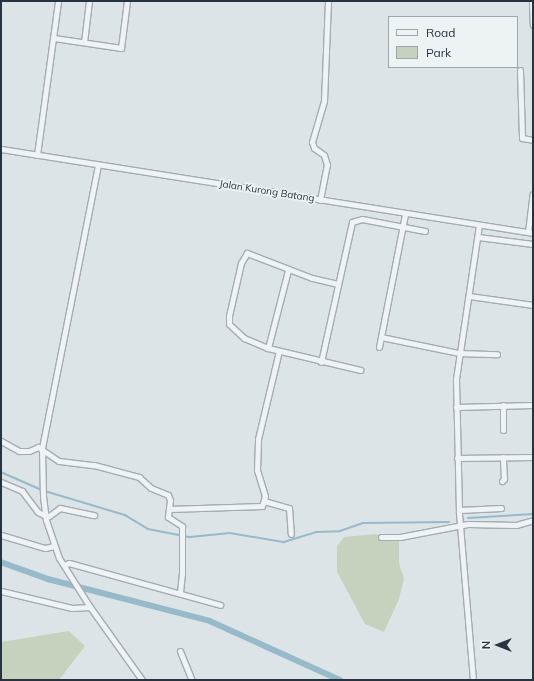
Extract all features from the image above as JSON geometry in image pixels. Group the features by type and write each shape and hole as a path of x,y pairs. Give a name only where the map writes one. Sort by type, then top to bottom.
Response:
{"street":[{"path":"37,155 58,1"},
{"path":"84,42 89,1"},
{"path":"54,38 121,48 127,1"},
{"path":"320,200 327,165 324,156 314,148 312,142 324,101 328,1"},
{"path":"532,1 533,25"},
{"path":"520,70 522,138 533,140"},
{"name":"Jalan Kurong Batang","path":"1,149 479,226 531,233"},
{"path":"98,164 42,449 42,496 44,515 54,546 90,607 142,680"},
{"path":"531,233 533,194"},
{"path":"379,347 403,226 404,214"},
{"path":"322,362 351,227 355,220 403,226 425,231"},
{"path":"472,680 459,510 456,407 459,353 479,226"},
{"path":"478,237 533,244"},
{"path":"338,284 288,270 249,253 241,263 229,316 229,324 244,338 268,348 360,370"},
{"path":"268,348 288,270"},
{"path":"469,296 533,305"},
{"path":"381,337 459,353 497,354"},
{"path":"169,509 262,506 264,491 257,466 258,439 279,351"},
{"path":"456,407 533,405"},
{"path":"503,406 503,430"},
{"path":"1,441 22,452 38,447 59,461 109,469 145,480 151,488 168,495 168,517 180,525 181,530 182,573 180,592"},
{"path":"502,481 504,479 503,457"},
{"path":"457,458 533,457"},
{"path":"1,482 22,491 38,512 44,515 49,516 60,508 94,515"},
{"path":"264,500 289,508 291,534"},
{"path":"459,510 501,508"},
{"path":"381,537 400,537 483,523 516,525 533,520"},
{"path":"1,535 45,548 54,546"},
{"path":"65,566 69,563 180,592 220,605"},
{"path":"1,591 72,608 90,607"},
{"path":"180,651 192,680"}],"green space":[{"path":"376,534 384,539 399,538 399,563 404,579 399,599 384,632 365,624 337,572 337,546 344,537"},
{"path":"69,631 85,646 59,680 1,680 1,642"}],"waterway":[{"path":"1,472 42,490"},
{"path":"45,491 125,515 148,529 190,537 230,533 284,542 316,532 340,531 363,523 449,522"},
{"path":"468,518 533,514"},
{"path":"1,562 48,579 210,621 340,680"}]}
